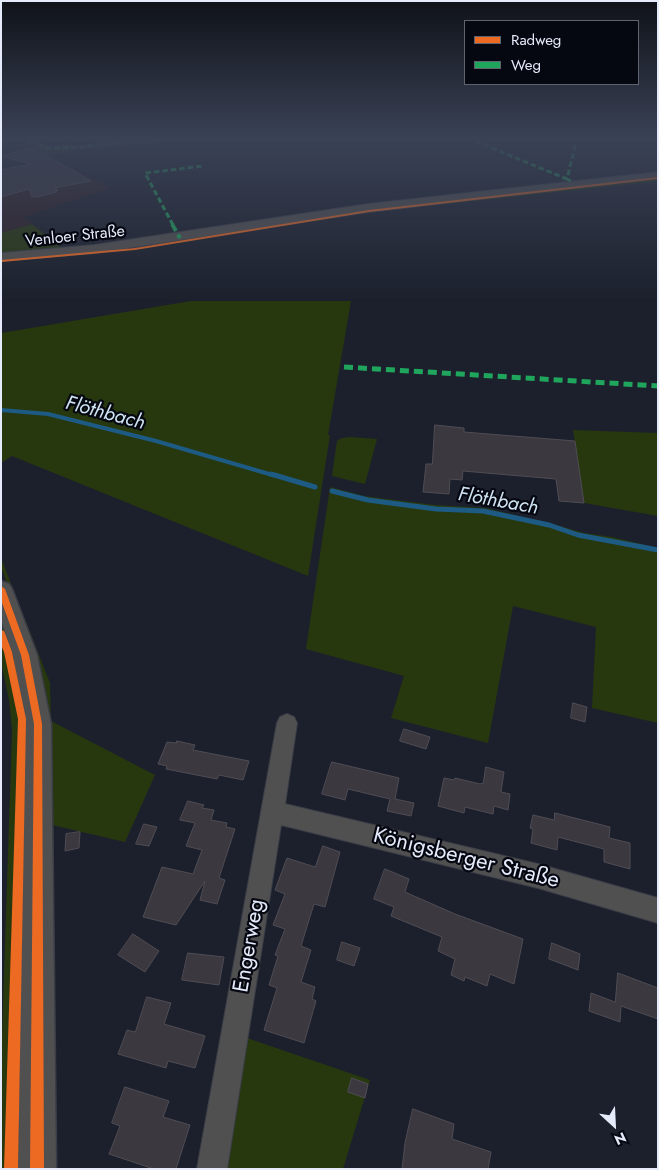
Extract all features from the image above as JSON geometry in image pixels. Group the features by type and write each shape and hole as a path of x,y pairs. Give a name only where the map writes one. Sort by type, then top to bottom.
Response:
{"main road":[{"name":"Venloer Straße","path":"1,257 88,251 368,208 508,193"}],"street":[{"path":"1,589 25,654 38,724 37,1169"},
{"name":"Engerweg","path":"212,1169 287,723"},
{"name":"Königsberger Straße","path":"273,812 538,876 658,911"}],"shaded area":[{"path":"1,193 96,193 24,217 32,224 1,233"}],"green space":[{"path":"534,193 551,193 372,212"},
{"path":"32,224 62,248 137,240 130,243 1,254 1,233"},
{"path":"191,301 351,301 328,435 330,435 308,576 12,456 1,463 1,333"},
{"path":"573,430 658,433 658,516 584,503"},
{"path":"350,437 377,439 365,484 332,476 337,441"},
{"path":"330,487 364,496 435,505 485,508 584,533 612,537 658,548 658,723 592,708 596,627 513,606 488,743 391,718 404,676 306,649"},
{"path":"1,558 50,683 51,721 155,775 125,842 52,825 48,976 14,601 1,567"},
{"path":"1,610 27,694 22,1169 1,1169 1,1064 12,731 9,700 1,662"},
{"path":"244,1037 370,1080 343,1169 222,1169"}],"building":[{"path":"1,193 16,193 1,197"},
{"path":"30,193 55,193 37,197 32,197"},
{"path":"435,425 464,428 464,432 575,441 584,503 559,501 556,479 463,471 462,480 450,479 449,494 423,492 426,464 432,464"},
{"path":"573,703 587,707 585,722 571,718"},
{"path":"404,729 430,737 426,749 400,741"},
{"path":"177,741 195,745 193,750 249,761 243,780 219,775 217,779 166,769 167,766 158,764 167,742 176,743"},
{"path":"332,762 399,778 395,799 414,803 411,816 387,811 390,799 348,789 345,800 322,794"},
{"path":"486,767 504,772 501,792 510,794 508,810 494,806 493,814 465,807 464,813 438,806 444,778 454,780 455,778 480,784 483,783"},
{"path":"188,801 204,805 202,808 214,810 211,820 227,823 226,827 235,829 219,878 225,880 217,904 200,900 205,881 176,925 143,917 162,867 193,874 202,850 186,846 195,823 180,820"},
{"path":"555,813 610,827 609,838 630,843 630,869 604,862 604,849 558,837 557,850 531,843 533,829 530,828 533,815 554,820"},
{"path":"144,824 157,827 149,846 136,844"},
{"path":"80,832 79,848 65,851 66,834"},
{"path":"323,846 340,852 325,907 314,904 301,946 311,950 301,982 315,987 312,999 316,1001 304,1043 264,1030 277,988 269,985 278,956 275,955 285,929 273,925 285,894 275,890 287,858 315,867"},
{"path":"385,869 409,879 405,892 455,914 523,939 514,984 490,974 487,986 465,977 464,981 451,975 455,959 438,951 442,937 391,916 394,907 374,899"},
{"path":"133,934 159,951 145,972 118,955"},
{"path":"342,942 360,948 354,966 337,960"},
{"path":"552,943 580,954 578,970 549,959"},
{"path":"188,953 224,957 219,985 182,980"},
{"path":"618,973 658,988 658,1019 621,1006 620,1022 589,1011 591,993 615,1002"},
{"path":"147,997 171,1003 164,1024 205,1036 195,1068 168,1061 166,1068 118,1054 127,1030 135,1032"},
{"path":"352,1078 368,1084 365,1098 348,1092"},
{"path":"125,1087 169,1101 163,1117 190,1125 176,1169 154,1169 109,1154 120,1126 112,1123"},
{"path":"413,1109 454,1124 452,1139 491,1152 488,1169 402,1169 405,1143"}],"waterway":[{"name":"Flöthbach","path":"1,410 48,414 156,441 276,476"},
{"name":"Flöthbach","path":"271,474 315,487"},
{"name":"Flöthbach","path":"332,491 368,500 436,509 483,511 549,525 578,535 658,550"}],"marked path":[{"path":"156,193 180,238"},
{"path":"344,367 658,386"}],"cycle path":[{"path":"1,261 135,249 369,211 530,193"},
{"path":"1,589 25,655 38,724 37,1169"},
{"path":"1,633 8,652 22,719 11,1169"}]}
